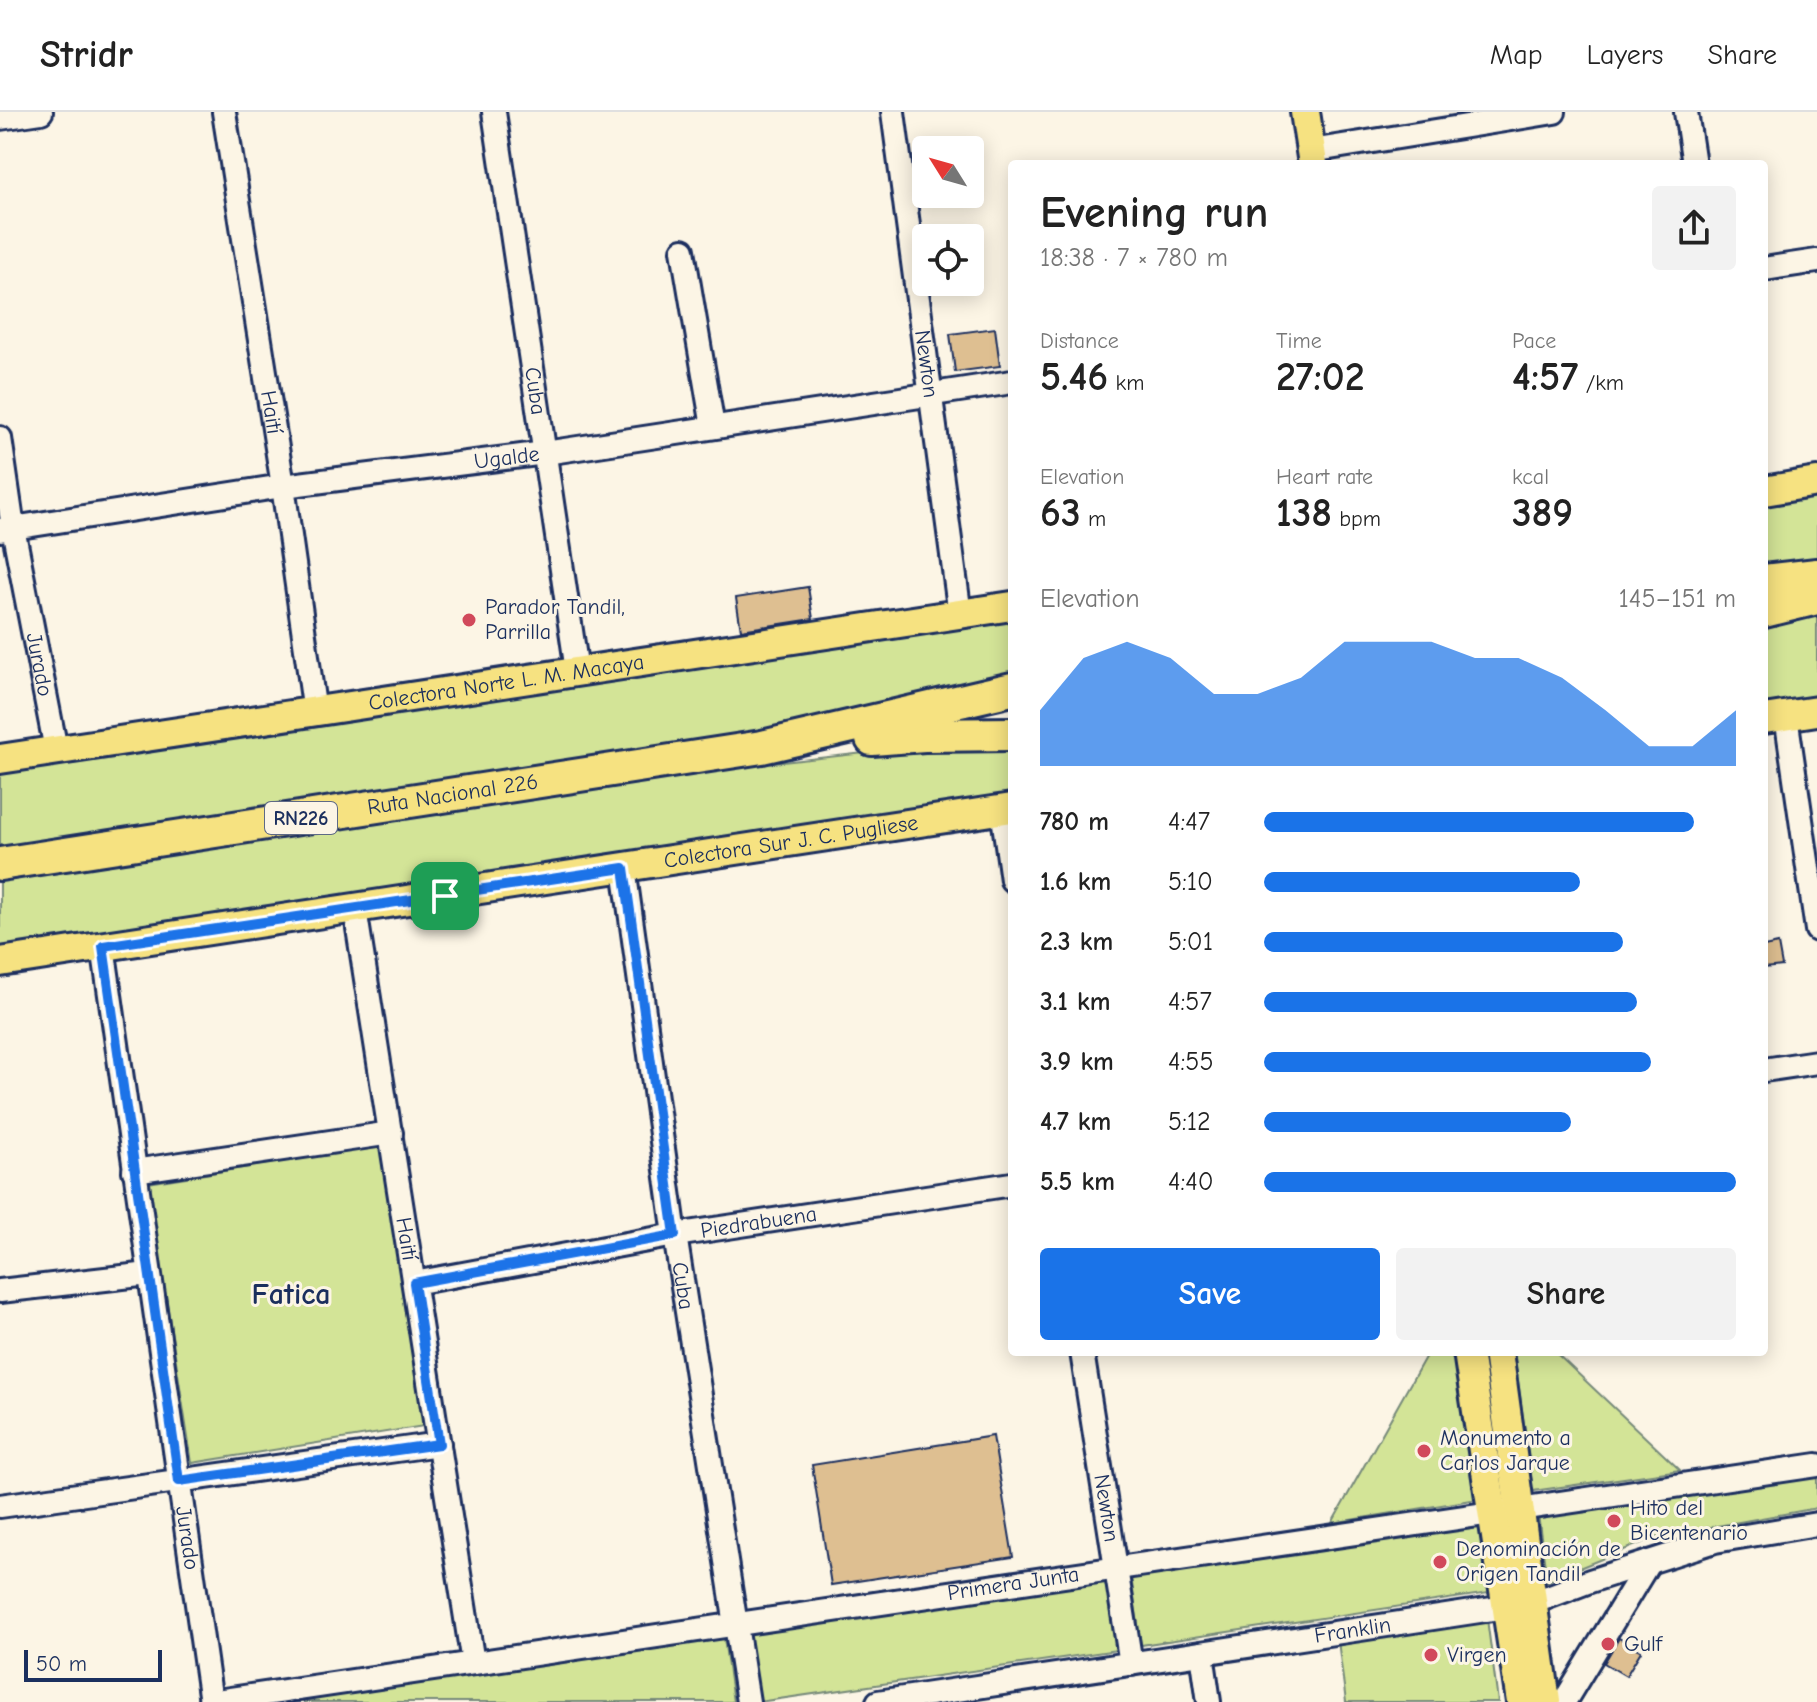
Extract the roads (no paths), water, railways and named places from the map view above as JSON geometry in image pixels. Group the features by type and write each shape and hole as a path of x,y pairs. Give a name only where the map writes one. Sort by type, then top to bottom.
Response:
{"highway":[{"path":"1768,581 1817,575"},
{"path":"1768,610 1817,598"},
{"name":"Ruta Nacional 226","path":"0,864 762,747 1008,690"},
{"name":"Ruta Nacional 226","path":"762,747 924,735 1008,734"}],"main road":[{"path":"1287,112 1306,160"},
{"path":"1305,112 1306,160"},
{"path":"1768,490 1817,482"},
{"name":"Colectora Norte L. M. Macaya","path":"0,759 1008,607"},
{"path":"1775,718 1817,711"},
{"name":"Colectora Sur J. C. Pugliese","path":"0,962 1007,809"},
{"path":"1469,1356 1507,1512"},
{"path":"1498,1356 1507,1512 1520,1605 1546,1702"},
{"path":"1520,1605 1521,1702"}],"street":[{"path":"0,118 41,112"},
{"name":"Haití","path":"224,112 315,713"},
{"name":"Cuba","path":"494,112 577,671"},
{"name":"Newton","path":"893,112 960,615"},
{"path":"1306,160 1554,112"},
{"path":"1686,112 1693,160"},
{"path":"683,250 713,427"},
{"path":"1768,268 1817,261"},
{"name":"Ugalde","path":"7,529 283,486 545,453 1008,383"},
{"name":"Jurado","path":"0,438 7,529 56,750"},
{"path":"1775,718 1817,930"},
{"name":"Cuba","path":"624,868 675,1235 748,1702"},
{"name":"Haití","path":"355,909 473,1663"},
{"name":"Jurado","path":"103,946 210,1702"},
{"path":"1768,1069 1817,1062"},
{"path":"134,1171 391,1133"},
{"name":"Piedrabuena","path":"414,1283 675,1235 1008,1185"},
{"path":"0,1291 149,1274"},
{"name":"Newton","path":"1083,1356 1131,1664"},
{"path":"0,1506 439,1444"},
{"name":"Primera Junta","path":"210,1702 1817,1465"},
{"name":"Franklin","path":"878,1702 1004,1693 1131,1664 1520,1605 1715,1541 1817,1524"},
{"path":"1564,1702 1649,1562"},
{"path":"1202,1653 1209,1702"}],"place":[{"name":"Parador Tandil, Parrilla","path":"469,620"},
{"name":"Monumento a Carlos Jarque","path":"1424,1451"},
{"name":"Hito del Bicentenario","path":"1614,1521"},
{"name":"Denominación de Origen Tandil","path":"1440,1562"},
{"name":"Gulf","path":"1608,1644"},
{"name":"Virgen","path":"1431,1655"}],"district":[{"name":"Fatica","path":"291,1294"}]}
